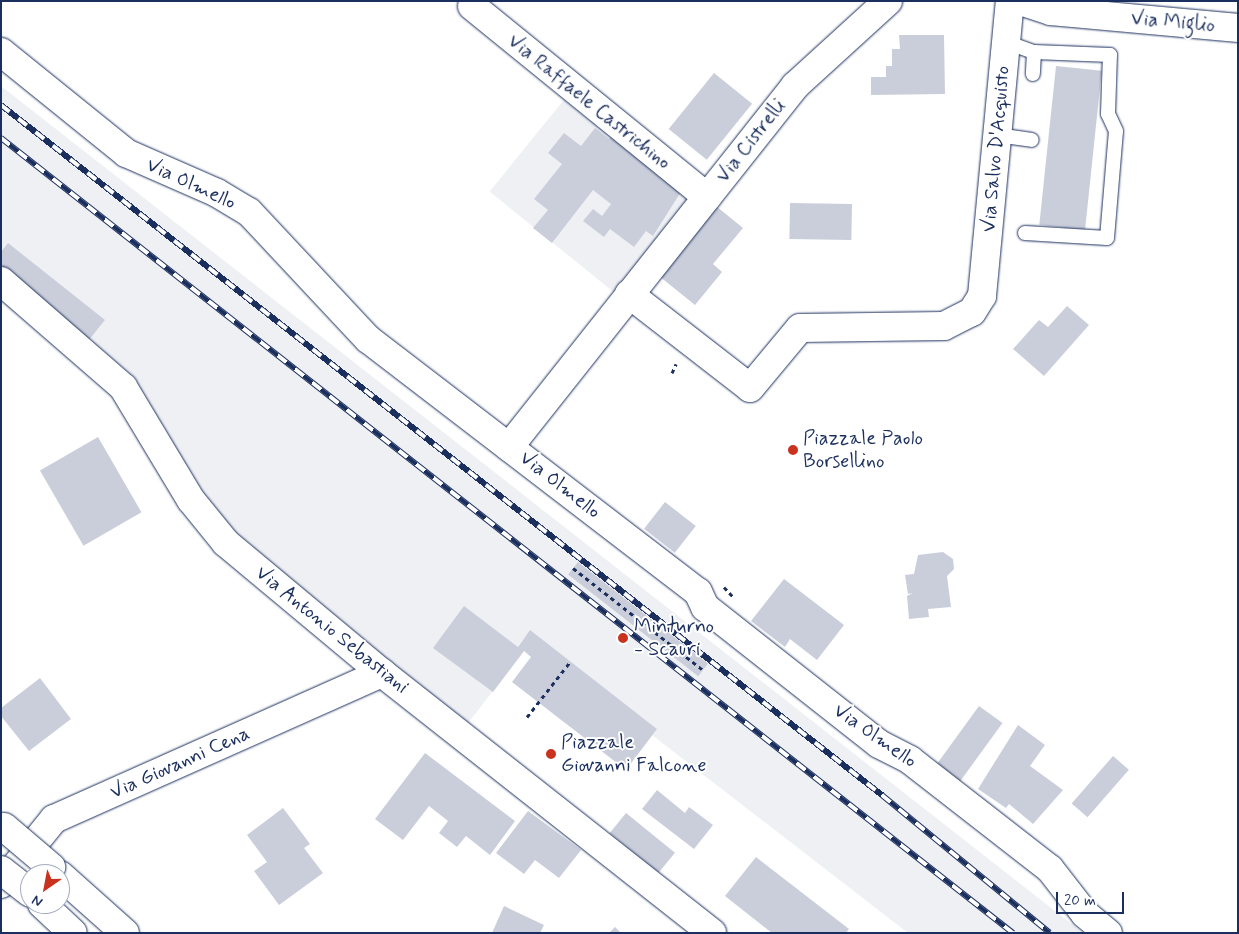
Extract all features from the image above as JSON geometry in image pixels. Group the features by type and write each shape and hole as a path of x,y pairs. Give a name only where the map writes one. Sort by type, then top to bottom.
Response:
{"main road":[{"name":"Via Cistrelli","path":"629,294 795,86 888,1"},
{"name":"Via Salvo D'Acquisto","path":"629,294 750,388 800,328 944,326 972,312 982,296 1010,1"},
{"name":"Via Miglio","path":"1020,1 1050,11 1238,28"},
{"name":"Via Raffaele Castrichino","path":"472,6 707,197"},
{"name":"Via Olmello","path":"1,52 126,153 218,193 249,212 368,339 698,592 705,608 856,726 910,760 1050,869 1085,914 1108,933"},
{"name":"Via Antonio Sebastiani","path":"1,281 123,387 148,422 191,500 226,543 382,673 701,929"},
{"path":"509,447 629,294"},
{"name":"Via Giovanni Cena","path":"1,884 54,819 382,673"},
{"path":"3,826 48,864"},
{"path":"1,870 20,886"},
{"path":"70,884 125,933"},
{"path":"53,914 73,933"}],"lane":[{"path":"1006,42 1034,52 1110,55 1108,114 1116,131 1107,238 1025,233"},
{"path":"1033,74 1034,52"},
{"path":"997,135 1032,140"}],"path":[{"path":"668,358 678,365 672,372"},
{"path":"573,568 703,670"},
{"path":"720,584 737,597"},
{"path":"527,716 562,669 570,662"}],"shaded area":[{"path":"1,86 1082,933 908,933 652,735 657,729 530,631 518,646 524,651 465,727 267,569 1,271"},
{"path":"567,96 692,197 615,293 490,192"}],"building":[{"path":"899,35 944,35 945,94 871,95 871,77 886,77 886,66 892,66 892,49 900,49"},
{"path":"1056,66 1102,71 1085,230 1039,225"},
{"path":"714,73 752,104 707,160 669,129"},
{"path":"595,128 609,139 614,133 684,187 653,236 646,231 634,247 610,229 604,237 583,221 593,209 602,216 611,204 593,190 552,243 533,228 548,210 534,199 562,164 548,153 564,133 581,146"},
{"path":"790,203 852,204 851,240 789,239"},
{"path":"716,206 743,228 713,264 722,272 695,305 659,276"},
{"path":"8,243 105,320 88,341 1,271 1,252"},
{"path":"1067,306 1089,325 1044,376 1013,349 1039,320 1048,327"},
{"path":"98,437 142,512 83,546 40,471"},
{"path":"665,502 696,526 675,553 644,529"},
{"path":"943,552 953,559 954,569 947,576 951,607 928,609 929,617 909,619 907,596 913,593 908,594 905,575 914,574 918,555"},
{"path":"578,562 708,664 698,676 568,575"},
{"path":"784,579 844,625 817,660 790,639 785,647 751,621"},
{"path":"464,606 518,647 530,630 657,729 626,770 512,682 531,657 524,651 493,692 433,648"},
{"path":"40,678 71,719 29,751 1,716 1,708"},
{"path":"979,706 1002,723 958,785 934,767"},
{"path":"1018,725 1045,745 1030,766 1063,790 1033,824 1009,804 1006,808 978,789"},
{"path":"425,753 515,821 490,855 466,836 457,847 439,833 448,821 429,806 403,840 375,819"},
{"path":"1113,756 1129,770 1088,817 1072,804"},
{"path":"657,790 685,813 689,807 713,825 694,849 642,809"},
{"path":"283,808 310,844 304,848 323,873 279,905 254,871 267,862 247,835"},
{"path":"528,811 581,850 559,878 535,860 524,874 496,853"},
{"path":"626,813 675,853 659,873 610,833"},
{"path":"756,857 849,929 846,933 772,933 725,896"},
{"path":"504,906 544,925 540,933 492,933"},
{"path":"615,927 621,933 609,933"}],"railway":[{"path":"1,105 882,795 1050,933"},
{"path":"1,138 1013,933"}],"place":[{"name":"Piazzale Paolo Borsellino","path":"793,450"},
{"name":"Minturno - Scauri","path":"623,638"},
{"name":"Piazzale Giovanni Falcone","path":"551,754"}]}
